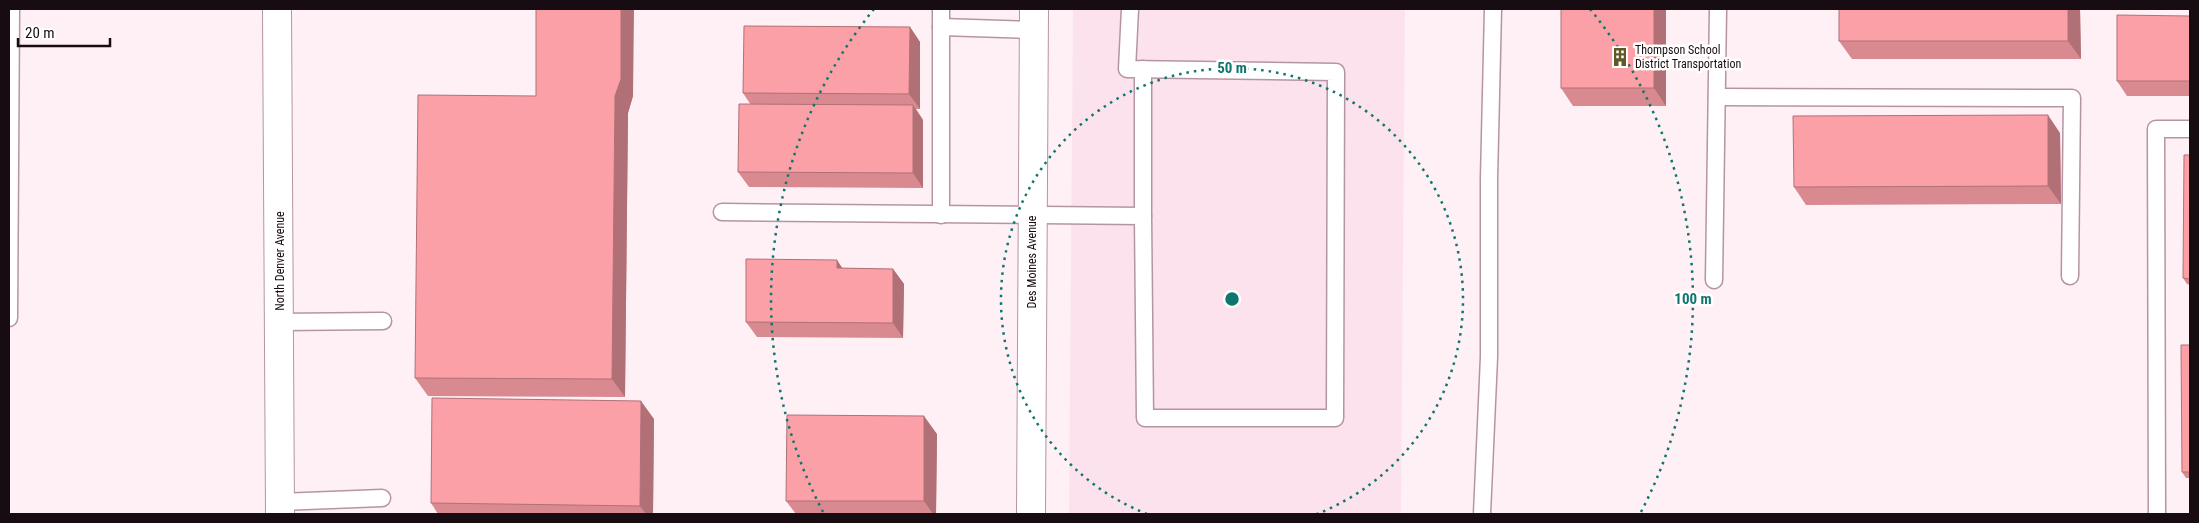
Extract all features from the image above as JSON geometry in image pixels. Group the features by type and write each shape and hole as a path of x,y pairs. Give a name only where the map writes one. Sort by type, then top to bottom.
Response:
{"main road":[{"name":"North Denver Avenue","path":"277,9 280,508"},
{"name":"Des Moines Avenue","path":"1031,514 1034,20"}],"lane":[{"path":"9,318 11,9"},
{"path":"940,9 942,215"},
{"path":"1130,9 1128,69 1143,69 1336,72 1335,418 1145,418 1143,69"},
{"path":"1482,514 1488,357 1488,180 1492,9"},
{"path":"1714,280 1718,9"},
{"path":"941,27 1034,20"},
{"path":"1717,97 2072,98 2070,276"},
{"path":"2157,514 2156,129 2190,129"},
{"path":"722,212 1143,216"},
{"path":"280,322 384,321"},
{"path":"280,508 382,498"}],"shaded area":[{"path":"1073,9 1405,9 1401,514 1069,514"}],"building":[{"path":"536,9 621,9 621,79 615,96 612,379 415,378 418,95 536,96"},
{"name":"Thompson School District Transportation","path":"1561,9 1654,9 1654,88 1561,88"},
{"path":"1839,9 2068,9 2068,41 1839,41"},
{"path":"2117,15 2190,16 2190,81 2117,81"},
{"path":"744,26 910,27 909,94 743,93"},
{"path":"739,104 913,105 913,173 738,172"},
{"path":"2048,115 2048,186 1794,187 1793,116"},
{"path":"2184,155 2190,155 2190,279 2183,278"},
{"path":"746,259 837,260 837,268 893,269 893,323 746,322"},
{"path":"2181,345 2190,345 2190,472 2182,472"},
{"path":"432,398 641,401 640,506 431,503"},
{"path":"787,415 924,416 924,501 786,501"}],"place":[{"name":"Thompson School District Transportation","path":"1620,57"}]}
